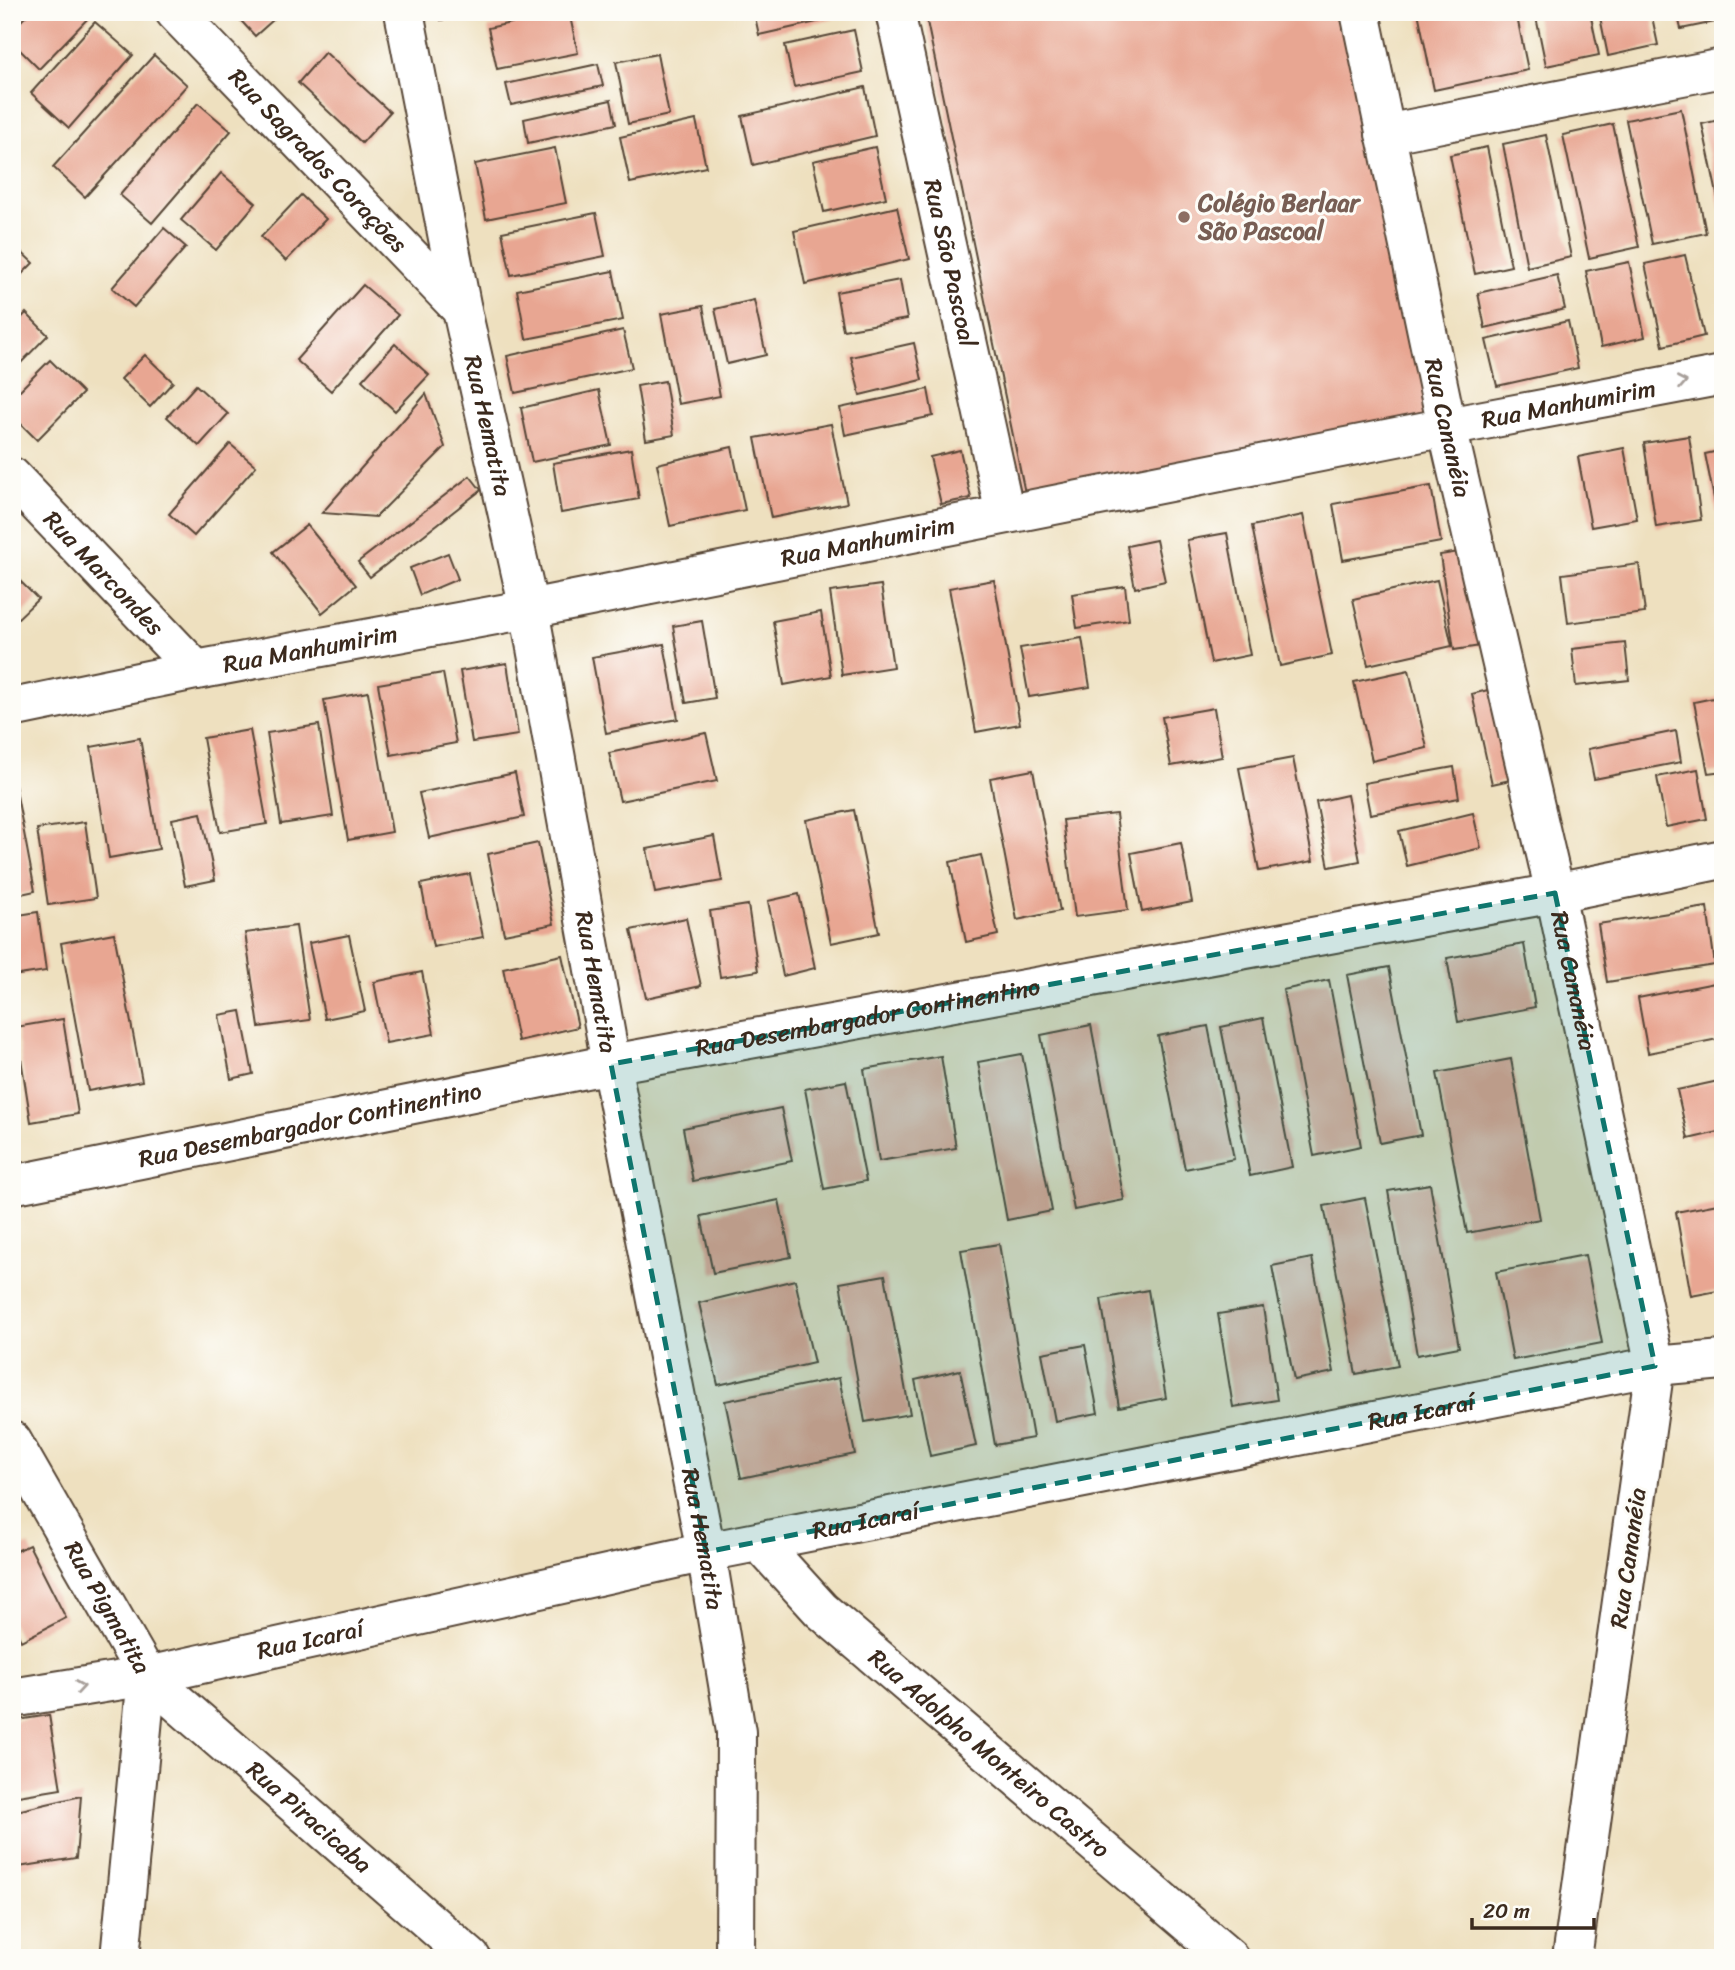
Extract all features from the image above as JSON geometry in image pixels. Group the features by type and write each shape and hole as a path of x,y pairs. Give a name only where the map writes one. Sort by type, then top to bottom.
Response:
{"street":[{"name":"Rua Sagrados Corações","path":"175,12 462,310"},
{"name":"Rua Hematita","path":"404,12 462,310 529,609 611,1065 706,1552 736,1732 735,1958"},
{"name":"Rua São Pascoal","path":"895,12 1005,514"},
{"name":"Rua Cananéia","path":"1360,12 1447,427 1555,893 1655,1366 1572,1958"},
{"path":"1385,134 1723,68"},
{"name":"Rua Manhumirim","path":"12,708 196,670 529,609 1723,375"},
{"name":"Rua Marcondes","path":"12,477 196,670"},
{"name":"Rua Desembargador Continentino","path":"12,1185 611,1065 1555,893 1723,859"},
{"name":"Rua Icaraí","path":"12,1698 147,1676 706,1552 1655,1366 1723,1360"},
{"name":"Rua Pigmatita","path":"12,1441 147,1676 120,1958"},
{"name":"Rua Adolpho Monteiro Castro","path":"759,1542 821,1610 1229,1958"},
{"name":"Rua Piracicaba","path":"147,1676 471,1958"}],"highlighted area":[{"path":"1555,893 1655,1366 706,1552 611,1064"}],"building":[{"path":"30,12 94,12 39,69 12,42 12,30"},
{"path":"233,12 282,12 255,36"},
{"path":"440,12 478,12 478,14 441,20"},
{"path":"569,12 578,53 497,69 488,28"},
{"path":"754,12 857,12 857,13 759,35"},
{"name":"Colégio Berlaar São Pascoal","path":"925,12 1357,12 1442,422 1026,498"},
{"path":"1418,12 1516,12 1528,70 1434,90"},
{"path":"1535,12 1590,12 1599,55 1546,66"},
{"path":"1599,12 1651,12 1658,45 1608,56"},
{"path":"1677,12 1713,12 1715,22 1681,29"},
{"path":"95,22 133,55 69,128 31,93"},
{"path":"854,30 863,72 794,87 785,45"},
{"path":"325,52 390,112 362,143 298,83"},
{"path":"657,54 669,115 628,124 616,62"},
{"path":"154,55 187,85 85,197 53,167"},
{"path":"598,64 603,86 511,105 506,84"},
{"path":"865,87 875,136 753,165 742,116"},
{"path":"611,100 616,124 528,143 524,119"},
{"path":"198,103 231,131 152,223 120,195"},
{"path":"1681,109 1706,233 1652,244 1626,120"},
{"path":"1723,119 1723,208 1720,208 1702,124"},
{"path":"696,120 706,167 630,183 620,137"},
{"path":"1613,124 1639,247 1589,258 1563,135"},
{"path":"1546,135 1571,257 1527,267 1503,144"},
{"path":"875,147 886,198 824,212 813,161"},
{"path":"1487,147 1511,266 1475,274 1450,155"},
{"path":"555,148 566,203 486,219 475,164"},
{"path":"221,173 256,203 216,250 181,220"},
{"path":"301,195 326,219 286,261 261,237"},
{"path":"897,207 909,259 805,284 794,231"},
{"path":"596,213 605,256 511,275 502,232"},
{"path":"164,228 186,247 134,307 112,288"},
{"path":"12,243 33,263 12,284"},
{"path":"1685,255 1704,336 1663,346 1645,264"},
{"path":"1629,262 1645,337 1601,347 1586,271"},
{"path":"613,271 623,320 526,339 517,290"},
{"path":"1557,275 1565,309 1485,328 1478,293"},
{"path":"900,280 907,319 843,330 836,292"},
{"path":"363,285 398,315 331,391 296,360"},
{"path":"754,300 766,355 727,364 715,309"},
{"path":"703,306 720,396 678,404 661,314"},
{"path":"26,313 48,335 12,372 12,328"},
{"path":"1568,321 1578,368 1497,386 1486,340"},
{"path":"623,330 632,368 515,393 507,356"},
{"path":"914,343 922,380 860,395 851,357"},
{"path":"395,344 429,375 395,411 362,380"},
{"path":"145,355 173,382 150,407 121,379"},
{"path":"50,360 83,393 37,440 12,415 12,398"},
{"path":"665,381 674,435 646,440 637,386"},
{"path":"196,385 228,414 199,446 167,417"},
{"path":"928,389 933,416 845,435 840,408"},
{"path":"599,390 611,445 532,462 521,408"},
{"path":"426,394 445,447 376,517 322,513"},
{"path":"831,424 847,503 771,518 755,438"},
{"path":"1689,436 1701,520 1656,527 1644,443"},
{"path":"230,444 256,466 194,536 169,514"},
{"path":"732,447 745,510 670,526 657,464"},
{"path":"1624,448 1637,519 1591,527 1578,457"},
{"path":"631,449 639,499 561,513 553,463"},
{"path":"960,450 971,498 941,504 930,457"},
{"path":"1723,450 1723,528 1720,528 1705,454"},
{"path":"470,476 481,490 370,577 358,562"},
{"path":"1431,486 1441,542 1343,560 1333,504"},
{"path":"1303,515 1332,655 1280,666 1252,526"},
{"path":"307,525 356,585 322,613 273,552"},
{"path":"1227,533 1250,655 1211,663 1187,540"},
{"path":"1156,540 1165,581 1135,588 1127,546"},
{"path":"1472,550 1487,645 1454,650 1440,555"},
{"path":"448,553 458,579 420,595 410,568"},
{"path":"1639,564 1645,613 1568,623 1562,574"},
{"path":"12,573 38,599 12,624"},
{"path":"994,580 1020,724 976,732 949,588"},
{"path":"1437,580 1452,646 1368,665 1353,599"},
{"path":"881,585 893,667 842,675 830,592"},
{"path":"1125,586 1129,620 1077,628 1072,594"},
{"path":"821,612 831,676 784,685 773,621"},
{"path":"702,621 715,698 686,703 673,626"},
{"path":"1082,638 1090,687 1029,697 1020,648"},
{"path":"1625,643 1629,680 1576,686 1572,649"},
{"path":"664,644 678,719 606,733 592,657"},
{"path":"507,663 518,735 472,742 460,671"},
{"path":"1409,670 1427,748 1372,761 1354,682"},
{"path":"443,673 456,743 391,755 378,684"},
{"path":"1504,686 1524,777 1492,784 1472,694"},
{"path":"368,692 392,832 348,840 324,700"},
{"path":"1723,696 1723,771 1708,773 1694,702"},
{"path":"1214,708 1222,757 1171,766 1162,717"},
{"path":"319,725 333,816 281,824 267,733"},
{"path":"250,730 267,824 220,832 203,738"},
{"path":"1676,731 1681,762 1594,779 1588,749"},
{"path":"706,733 717,781 620,801 609,753"},
{"path":"140,738 159,849 109,858 91,747"},
{"path":"1293,758 1313,861 1259,871 1239,768"},
{"path":"1454,767 1459,798 1370,814 1364,783"},
{"path":"12,769 35,891 12,896"},
{"path":"1698,769 1707,819 1666,827 1657,777"},
{"path":"1033,770 1060,911 1017,920 990,778"},
{"path":"515,773 524,817 429,838 419,793"},
{"path":"1347,795 1360,861 1329,867 1316,802"},
{"path":"854,810 879,933 831,943 806,820"},
{"path":"201,813 215,880 185,886 172,819"},
{"path":"1473,813 1481,848 1407,866 1399,831"},
{"path":"1116,814 1128,910 1075,917 1063,820"},
{"path":"85,822 96,898 48,905 37,829"},
{"path":"714,836 722,881 655,893 647,849"},
{"path":"538,843 554,924 504,934 488,854"},
{"path":"1181,843 1192,902 1142,912 1131,853"},
{"path":"981,855 998,935 966,942 950,862"},
{"path":"470,874 483,937 433,947 421,884"},
{"path":"799,894 815,968 783,976 768,901"},
{"path":"748,905 758,971 720,977 710,911"},
{"path":"1707,907 1715,965 1607,982 1598,924"},
{"path":"38,912 46,971 12,976 12,916"},
{"path":"686,918 701,986 646,998 631,930"},
{"path":"296,926 310,1020 259,1027 245,933"},
{"path":"114,933 142,1081 88,1091 61,943"},
{"path":"349,935 365,1011 325,1019 309,943"},
{"path":"1524,944 1535,1007 1458,1022 1447,958"},
{"path":"562,955 578,1027 518,1041 503,968"},
{"path":"1389,967 1421,1135 1380,1143 1347,975"},
{"path":"422,972 434,1034 386,1043 374,982"},
{"path":"1329,980 1361,1146 1314,1156 1283,990"},
{"path":"1720,982 1723,998 1723,1038 1648,1053 1638,998"},
{"path":"241,1011 253,1074 231,1079 219,1015"},
{"path":"1263,1018 1292,1167 1250,1176 1221,1027"},
{"path":"63,1019 78,1114 31,1122 16,1027"},
{"path":"1091,1025 1124,1200 1074,1210 1041,1035"},
{"path":"1208,1026 1234,1159 1185,1169 1158,1036"},
{"path":"1022,1054 1052,1211 1007,1220 978,1062"},
{"path":"941,1056 956,1148 879,1161 864,1069"},
{"path":"1511,1059 1540,1219 1467,1233 1437,1073"},
{"path":"1723,1080 1723,1131 1688,1139 1677,1090"},
{"path":"846,1081 866,1181 824,1189 805,1089"},
{"path":"781,1108 792,1161 693,1181 683,1128"},
{"path":"1430,1184 1459,1347 1417,1355 1388,1191"},
{"path":"1365,1198 1398,1366 1356,1374 1324,1206"},
{"path":"779,1200 791,1257 713,1273 701,1216"},
{"path":"1723,1203 1723,1290 1691,1296 1676,1212"},
{"path":"999,1244 1033,1438 995,1445 961,1250"},
{"path":"1585,1255 1602,1343 1513,1360 1496,1272"},
{"path":"1312,1258 1334,1372 1294,1380 1272,1266"},
{"path":"885,1275 910,1414 865,1422 840,1283"},
{"path":"795,1280 814,1363 718,1385 699,1303"},
{"path":"1148,1290 1166,1398 1119,1407 1101,1299"},
{"path":"1263,1307 1277,1400 1233,1407 1218,1314"},
{"path":"1085,1345 1098,1413 1055,1421 1042,1353"},
{"path":"960,1370 976,1446 930,1456 915,1380"},
{"path":"839,1378 855,1454 741,1478 725,1401"},
{"path":"29,1545 66,1618 21,1641 12,1623 12,1553"},
{"path":"49,1715 61,1789 12,1797 12,1721"},
{"path":"81,1796 76,1858 12,1868 12,1812"}],"place":[{"name":"Colégio Berlaar São Pascoal","path":"1184,217"}]}
